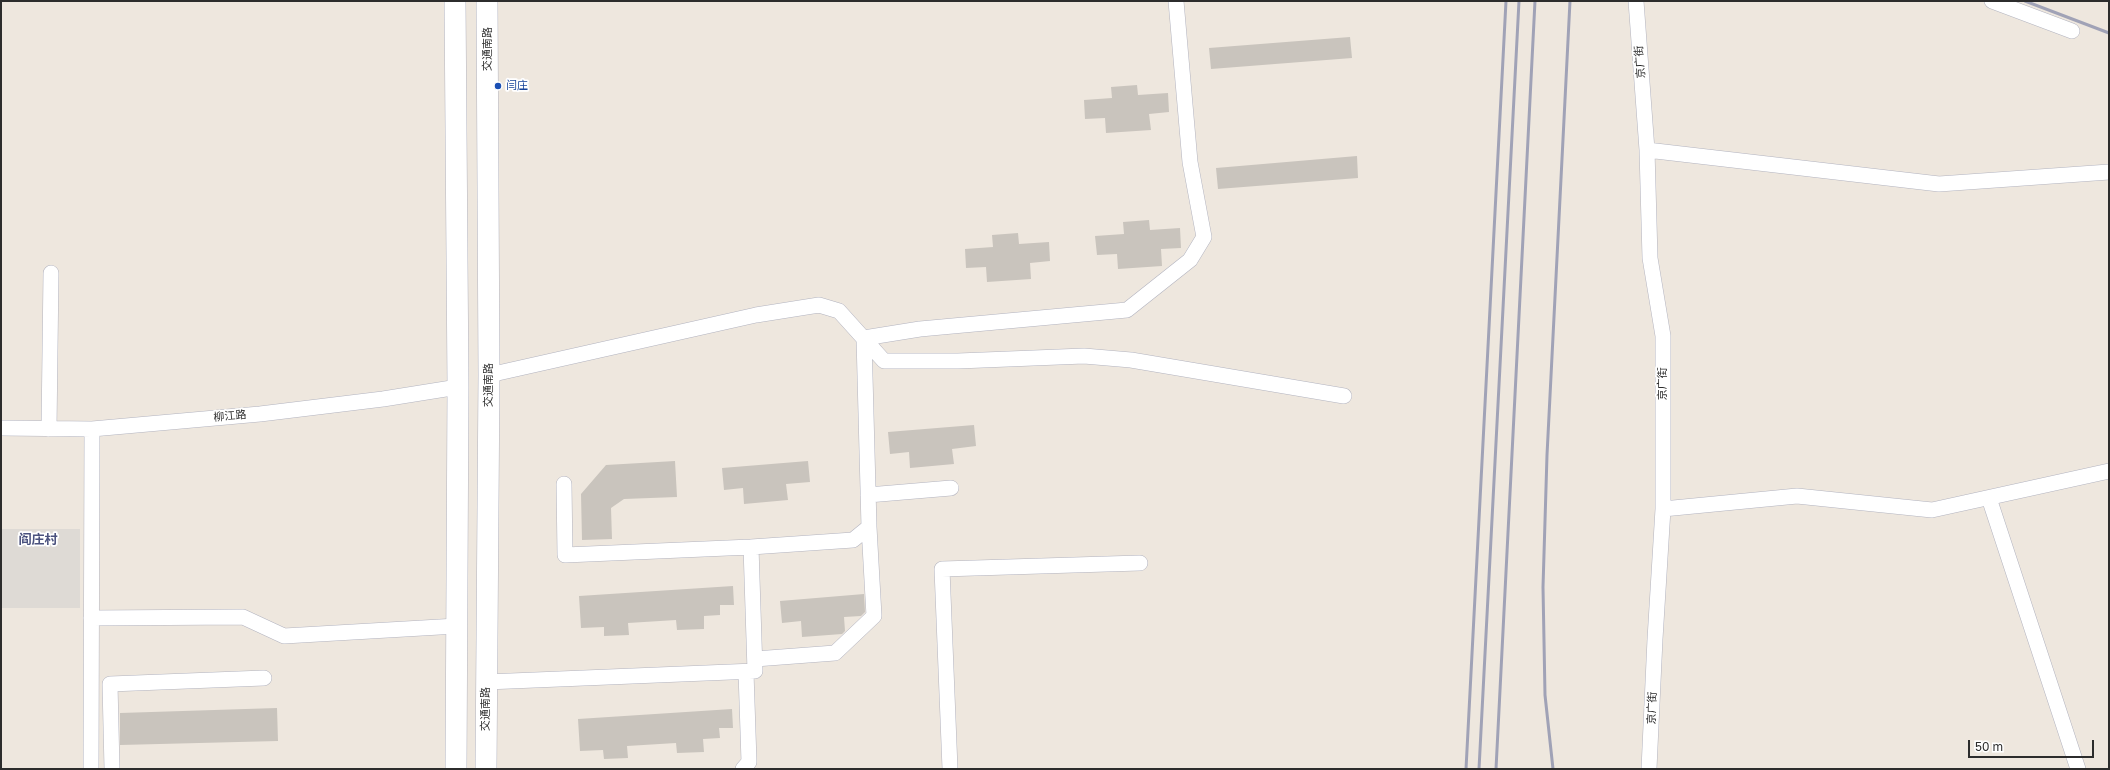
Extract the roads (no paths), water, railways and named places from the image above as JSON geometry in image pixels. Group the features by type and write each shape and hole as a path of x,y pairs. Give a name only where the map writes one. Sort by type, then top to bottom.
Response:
{"main road":[{"path":"455,1 458,387 456,769"},
{"name":"交通南路","path":"486,769 489,376 488,1"},
{"path":"458,387 489,376"}],"street":[{"path":"864,338 920,329 1127,310 1190,260 1204,237 1190,162 1176,1"},
{"name":"京广街","path":"1636,1 1647,150 1650,258 1663,336 1663,509 1649,769"},
{"path":"1992,1 2072,31"},
{"path":"1647,150 1939,184 2109,172"},
{"path":"49,429 51,273"},
{"path":"489,376 756,315 819,305 839,311 884,361 958,362 1084,356 1131,360 1344,396"},
{"path":"755,659 835,653 874,616 869,527 864,338"},
{"name":"柳江路","path":"1,428 92,429 260,414 383,399 458,387"},
{"path":"91,769 92,429"},
{"path":"1663,509 1798,496 1932,510 2109,471"},
{"path":"564,484 565,555 751,547 853,540 869,527"},
{"path":"868,495 951,488"},
{"path":"1989,498 2078,769"},
{"path":"486,682 756,671 751,547"},
{"path":"950,769 942,569 1140,563"},
{"path":"91,618 243,617 284,636 457,626"},
{"path":"744,769 750,762 746,672"},
{"path":"112,769 110,684 264,678"}],"railway":[{"path":"1466,769 1506,1"},
{"path":"1479,769 1519,1"},
{"path":"1496,769 1535,1"},
{"path":"1553,769 1545,695 1543,587 1547,455 1570,1"},
{"path":"2025,1 2109,33"}],"place":[{"name":"闫庄","path":"498,86"}],"district":[{"name":"阎庄村","path":"38,540"}]}
